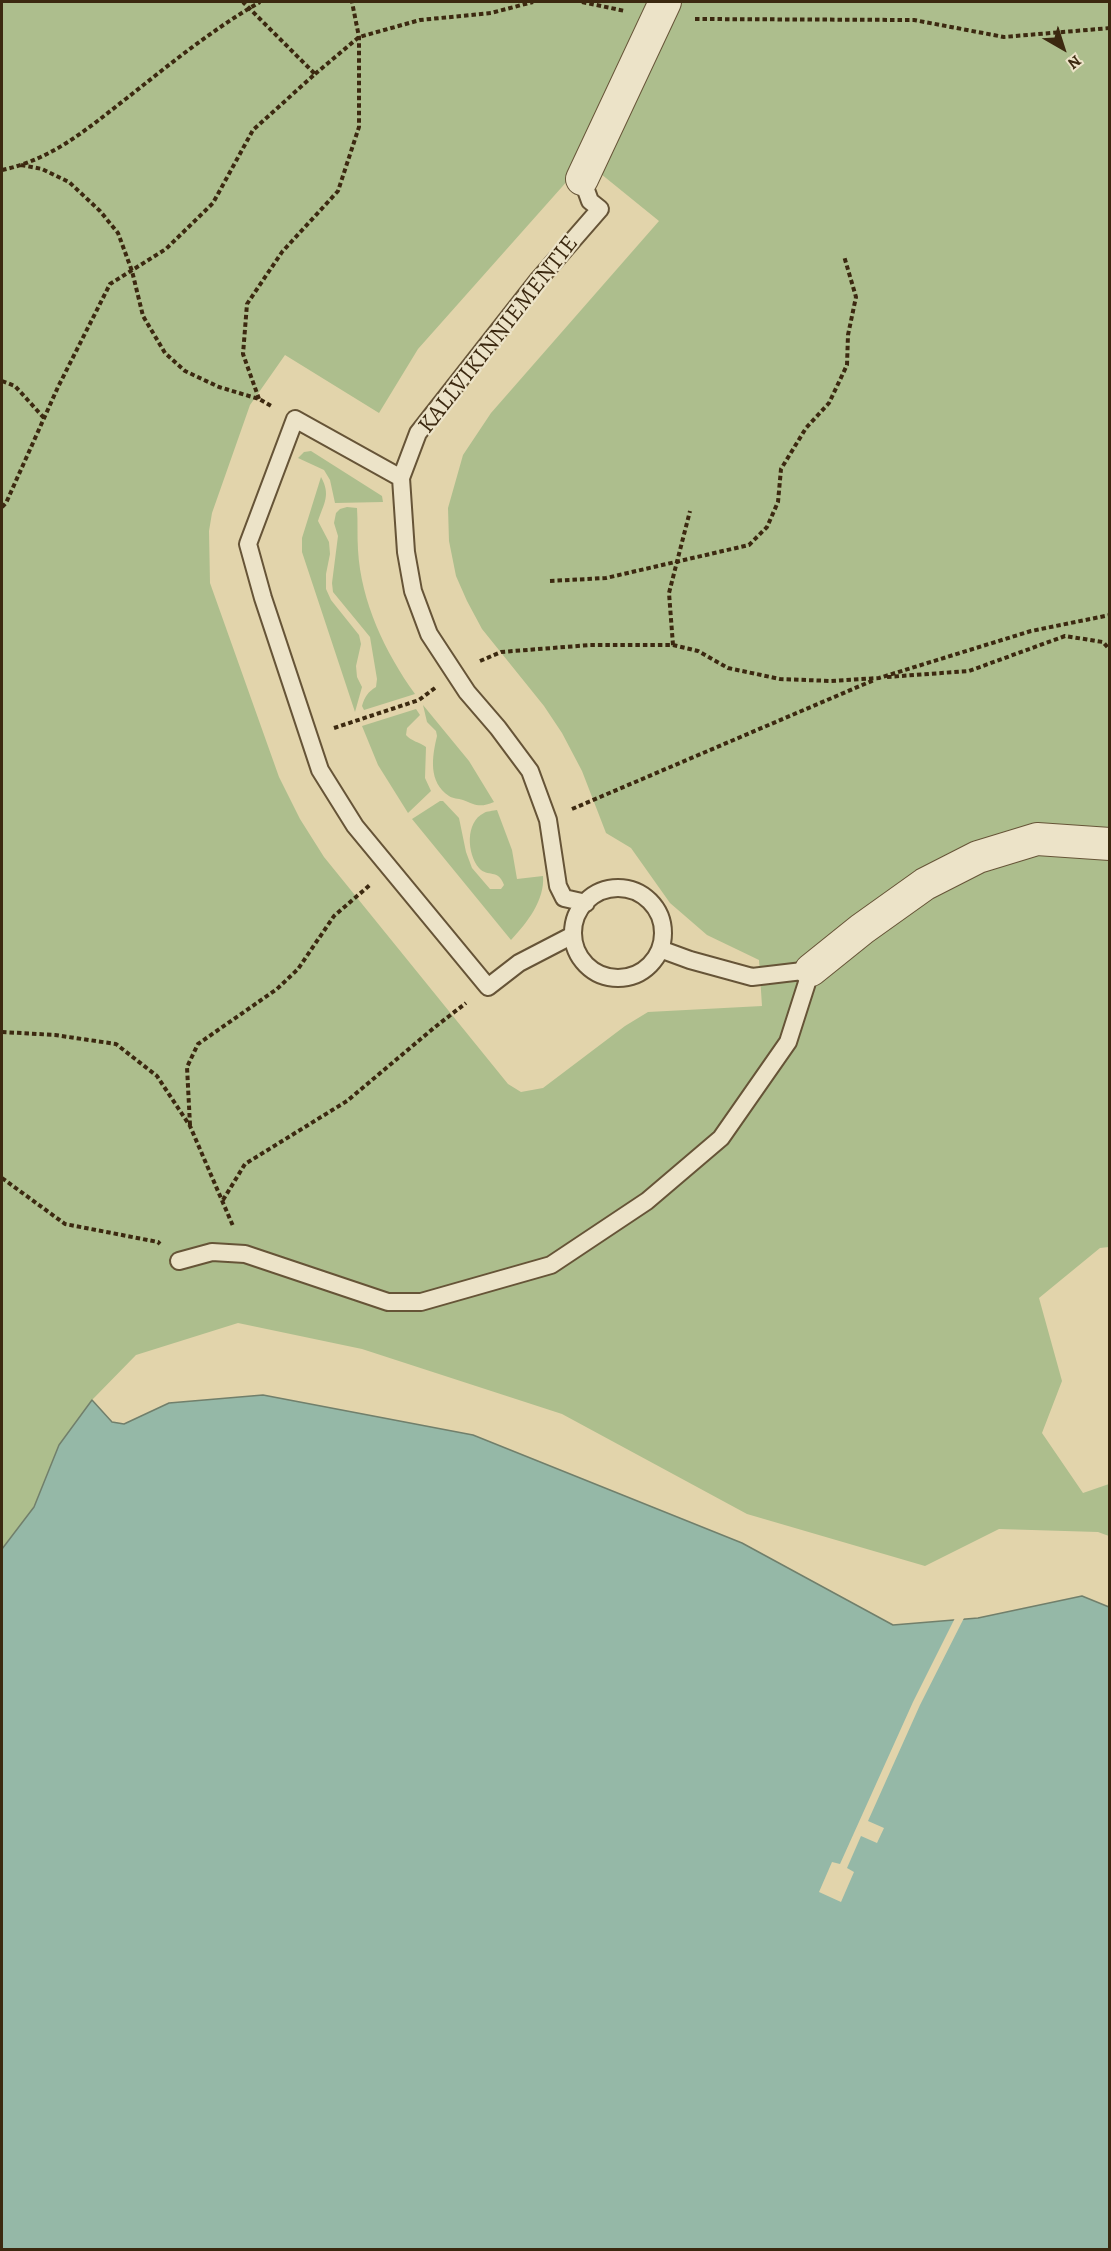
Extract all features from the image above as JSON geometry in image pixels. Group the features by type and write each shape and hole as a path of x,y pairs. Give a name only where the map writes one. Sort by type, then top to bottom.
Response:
{"street":[{"path":"586,190 662,10"},
{"path":"811,970 862,929 926,884 978,857 1037,839 1110,844"}],"lane":[{"name":"KALLVIKINNIEMENTIE","path":"586,190 600,209 538,279 418,434 400,478 406,552 413,591 429,634 467,692 530,771 548,820 558,886 564,898 586,903"},
{"path":"400,478 296,419 248,544 263,598 320,770 355,826 488,987 519,963 573,935"},
{"path":"622,888 638,892 650,901 660,914 664,930 656,960 644,970 630,977 614,978 599,975 586,966 577,953 573,935 574,922 586,903 592,896 606,890 622,888"},
{"path":"179,1261 212,1252 245,1254 388,1302 421,1302 551,1265 647,1201 721,1138 788,1042 811,970 752,977 660,949"}],"path":[{"path":"243,2 251,7 315,74"},
{"path":"2,170 21,165 68,143 215,29 260,2"},
{"path":"21,165 42,169 69,182 100,211 118,233 132,271 143,316 165,353 185,371 219,387 258,399 243,354 247,304 282,252 338,191 359,127 359,37 352,2"},
{"path":"2,507 6,503 44,418 110,284 166,249 213,203 253,130 359,37 420,20 491,13 533,2"},
{"path":"582,2 662,10 914,20 1004,37 1110,28"},
{"path":"550,581 606,578 749,545 767,526 778,502 782,469 806,428 829,403 847,365 848,335 856,297 844,256"},
{"path":"2,381 15,386 44,418"},
{"path":"673,645 669,593 690,512"},
{"path":"548,820 879,678 1031,631 1110,615"},
{"path":"332,728 419,700 454,672 501,652 590,645 673,645 698,651 728,668 780,679 831,681 969,671 1065,636 1103,642 1110,650"},
{"path":"190,1126 187,1067 198,1044 277,989 298,969 334,916 389,869"},
{"path":"222,1201 245,1164 347,1101 435,1027 488,987"},
{"path":"2,1032 55,1035 116,1044 157,1076 190,1126 245,1254"},
{"path":"2,1178 65,1224 158,1242 179,1261"}],"green space":[{"path":"2,2 1109,2 1109,1247 1100,1248 1039,1298 1062,1381 1042,1433 1083,1493 1109,1484 1109,1536 1098,1532 999,1529 925,1566 747,1514 562,1414 362,1349 238,1323 136,1355 92,1400 112,1422 124,1424 2,1595","holes":["585,161 659,221 491,413 463,455 448,508 449,541 456,576 482,629 544,706 562,733 582,771 606,833 631,848 670,903 707,935 759,960 762,1006 648,1012 625,1026 543,1088 521,1092 508,1084 324,857 300,819 279,777 210,583 209,531 212,513 250,405 285,355 379,413 418,349"]},
{"path":"311,451 382,496 383,502 335,503 330,480 324,470 298,458 304,452"},
{"path":"321,477 326,494 318,521 329,542 330,554 326,589 331,600 359,635 361,644 356,666 357,677 362,687 355,712 302,552 302,538"},
{"path":"347,507 357,508 360,569 369,607 385,644 415,694 364,710 362,706 364,700 376,687 377,679 370,637 333,592 332,583 338,536 334,523 336,513"},
{"path":"423,705 469,761 494,802 485,805 474,804 451,797 442,790 433,769 436,731 427,722"},
{"path":"416,709 420,715 407,728 406,735 426,747 425,778 431,791 408,813 378,765 362,726"},
{"path":"443,801 459,818 472,868 490,889 501,889 504,885 502,880 479,868 470,847 474,823 478,817 487,812 497,810 512,850 517,879 543,876 538,902 529,919 511,940 412,819"}],"shaded area":[{"path":"263,1395 473,1435 742,1543 893,1625 978,1618 1082,1596 1109,1607 1109,2249 2,2249 2,1549 34,1507 59,1445 92,1400 112,1422 124,1424 169,1403"}],"pier":[{"path":"956,1616 965,1616 920,1705 868,1821 884,1828 877,1843 861,1836 847,1868 854,1872 841,1902 819,1892 832,1862 840,1864 913,1702"}]}
